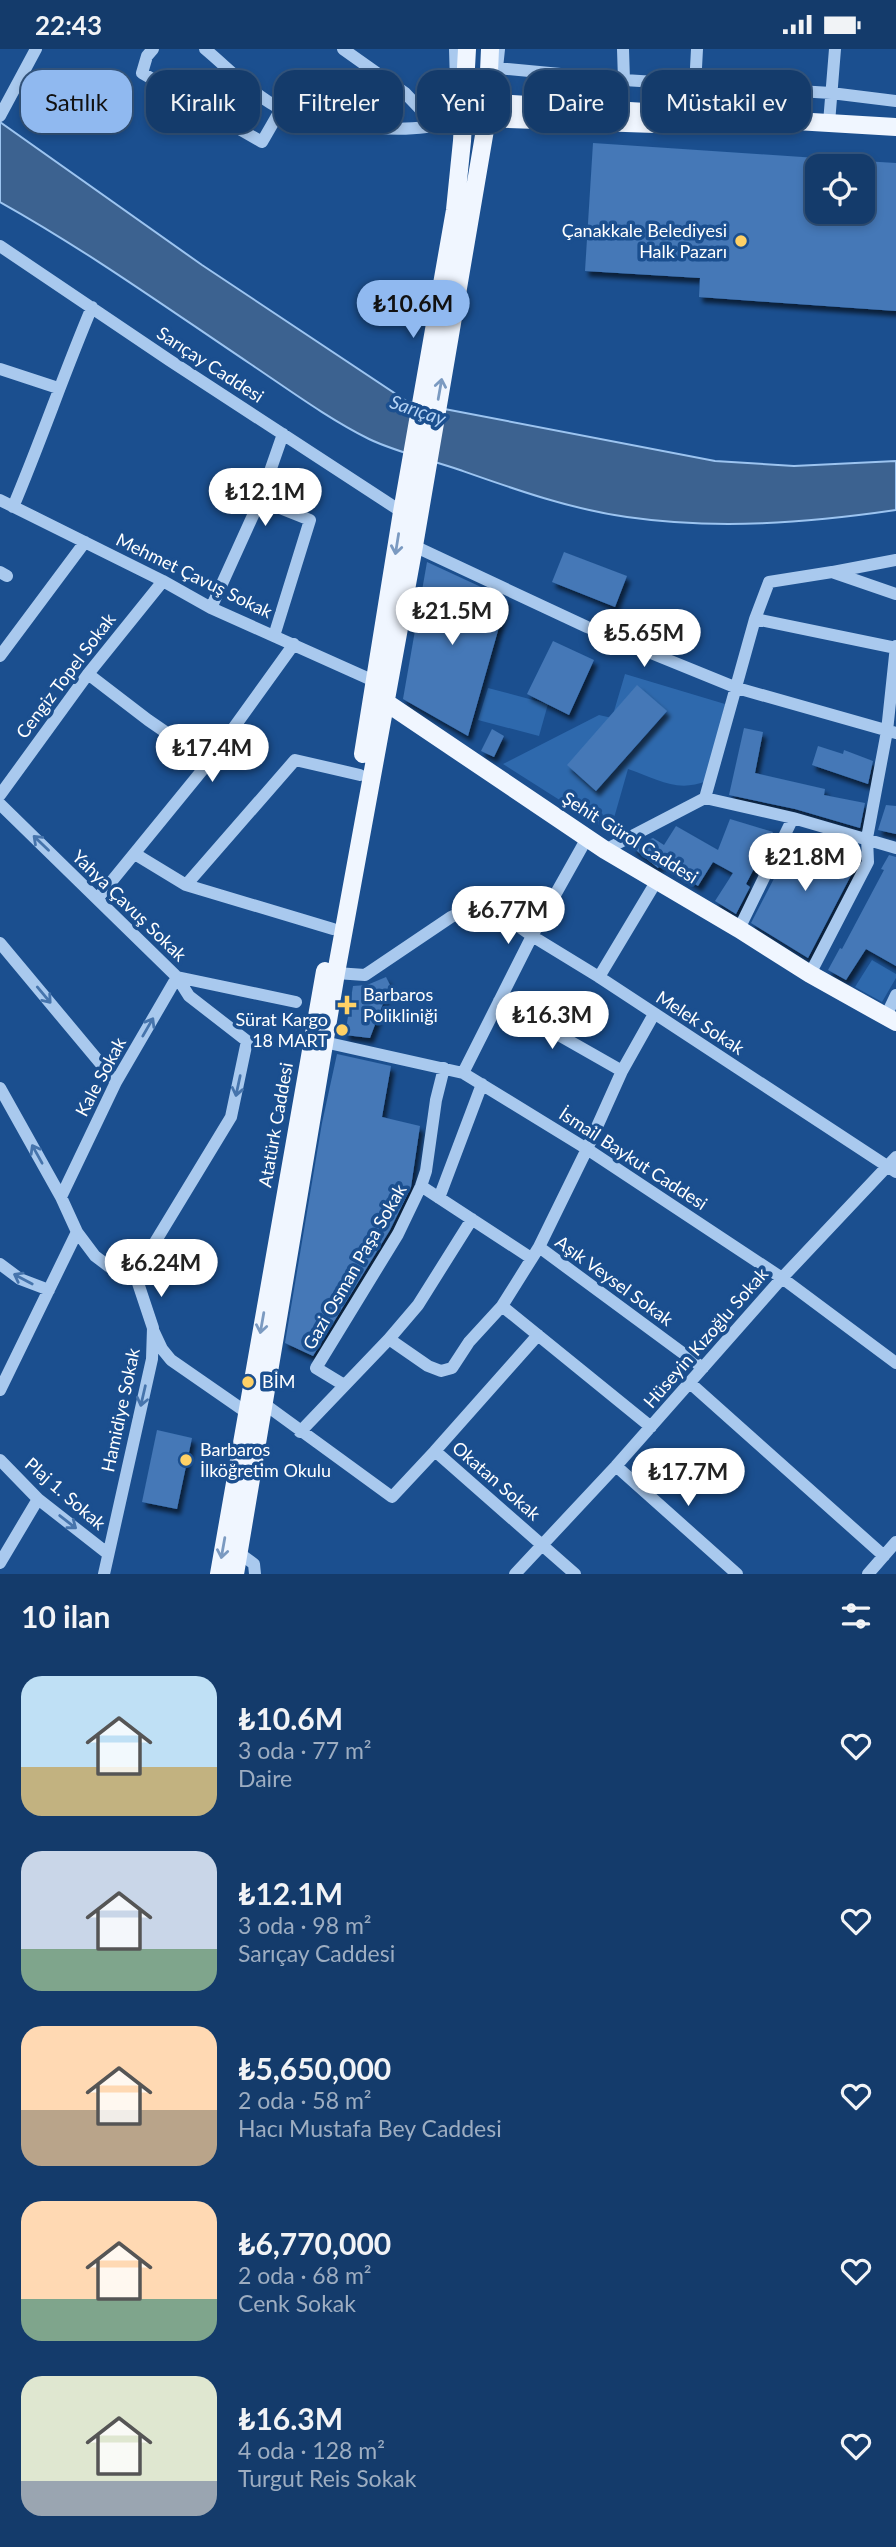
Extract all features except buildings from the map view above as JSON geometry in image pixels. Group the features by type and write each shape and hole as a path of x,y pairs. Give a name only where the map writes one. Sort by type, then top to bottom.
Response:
{"main road":[{"path":"466,70 467,49"},
{"path":"490,49 492,70"},
{"path":"510,111 642,118"},
{"path":"811,123 896,127"},
{"path":"811,130 896,137"},
{"path":"462,133 459,182 463,211"},
{"path":"416,479 463,211 482,133"},
{"name":"Atatürk Caddesi","path":"219,1574 360,775 402,512 416,479"},
{"name":"Atatürk Caddesi","path":"235,1574 324,1042 414,546 416,479"},
{"name":"Şehit Gürol Caddesi","path":"384,701 656,882 891,1019"}],"street":[{"path":"0,116 36,49"},
{"path":"153,49 147,56 142,73 262,142 274,121"},
{"path":"205,49 274,104"},
{"path":"343,49 405,93 417,106"},
{"path":"455,49 456,70"},
{"path":"494,70 499,49"},
{"path":"623,49 624,70"},
{"path":"696,70 697,49"},
{"path":"829,123 835,49"},
{"path":"811,92 896,101"},
{"name":"Sarıçay Caddesi","path":"0,246 402,512"},
{"path":"13,507 92,307"},
{"path":"0,369 58,388"},
{"path":"211,608 260,500 283,434"},
{"name":"Mehmet Çavuş Sokak","path":"0,500 163,581 211,608 374,681"},
{"path":"260,500 310,520 274,636"},
{"path":"0,656 85,542"},
{"path":"414,546 587,628 737,688 891,732"},
{"path":"705,798 755,619 769,582 896,560"},
{"path":"832,572 896,594"},
{"name":"Cengiz Topel Sokak","path":"0,795 88,674 163,581"},
{"path":"755,619 896,647 891,732 867,838 868,862 810,974"},
{"path":"98,898 209,762 294,644"},
{"path":"88,674 209,762"},
{"path":"374,681 384,701"},
{"path":"186,885 295,760 360,775"},
{"path":"605,850 705,798 793,818 896,848"},
{"name":"Yahya Çavuş Sokak","path":"0,804 177,977 296,1002"},
{"path":"739,929 793,818"},
{"path":"463,1073 532,936 587,838"},
{"path":"135,854 186,885 333,929"},
{"path":"599,977 656,882"},
{"name":"Melek Sokak","path":"336,974 365,975 451,917 474,907 495,910 894,1165"},
{"path":"0,943 116,1082"},
{"path":"0,1088 61,1197 77,1232 95,1256 105,1264 137,1280 143,1262 231,1117 247,1041 189,996 177,977"},
{"name":"Kale Sokak","path":"61,1197 116,1082 177,977"},
{"path":"891,1019 896,995"},
{"path":"499,1001 622,1071"},
{"path":"389,1339 428,1366 441,1371 452,1368 469,1342 502,1306 535,1253 622,1071 654,1014"},
{"name":"İsmail Baykut Caddesi","path":"324,1042 463,1073 587,1149 782,1278 896,1363"},
{"name":"Gazi Osman Paşa Sokak","path":"344,1385 316,1368 398,1234 421,1186 444,1068"},
{"path":"439,1198 482,1084"},
{"name":"Hüseyin Kızoğlu Sokak","path":"514,1574 616,1466 782,1278 894,1165"},
{"name":"Aşık Veysel Sokak","path":"421,1186 472,1219 535,1253 703,1368"},
{"path":"300,1432 418,1305 472,1219"},
{"path":"0,1390 77,1232"},
{"path":"0,1264 20,1279 49,1290"},
{"name":"Hamidiye Sokak","path":"104,1574 152,1359 153,1328 137,1280"},
{"path":"502,1306 651,1427"},
{"path":"153,1328 162,1349 172,1360 246,1412"},
{"path":"435,1451 538,1335"},
{"path":"690,1383 884,1556"},
{"name":"Okatan Sokak","path":"263,1403 392,1497 435,1451 575,1574"},
{"name":"Plaj 1. Sokak","path":"0,1460 38,1499 107,1553"},
{"path":"616,1466 737,1574"},
{"path":"0,1563 38,1499"},
{"path":"868,1574 896,1542"},
{"path":"239,1553 254,1564 255,1574"}],"shaded area":[{"path":"625,674 725,704 707,781 686,786 676,785 628,769 610,832 503,764 599,715 612,718"},
{"path":"488,688 548,704 539,736 478,720"},
{"path":"872,960 896,974 882,1002 855,987"}],"water":[{"name":"Sarıçay","path":"0,122 202,265 408,402 715,461 794,466 896,461 896,510 796,521 728,524 627,517 542,498 379,444 323,413 95,260 0,202"}],"place":[{"name":"Çanakkale Belediyesi Halk Pazarı","path":"741,241"},
{"name":"Barbaros Polikliniği","path":"347,1005"},
{"name":"Sürat Kargo 18 MART","path":"342,1030"},
{"name":"BİM","path":"248,1382"},
{"name":"Barbaros İlköğretim Okulu","path":"186,1460"}]}
